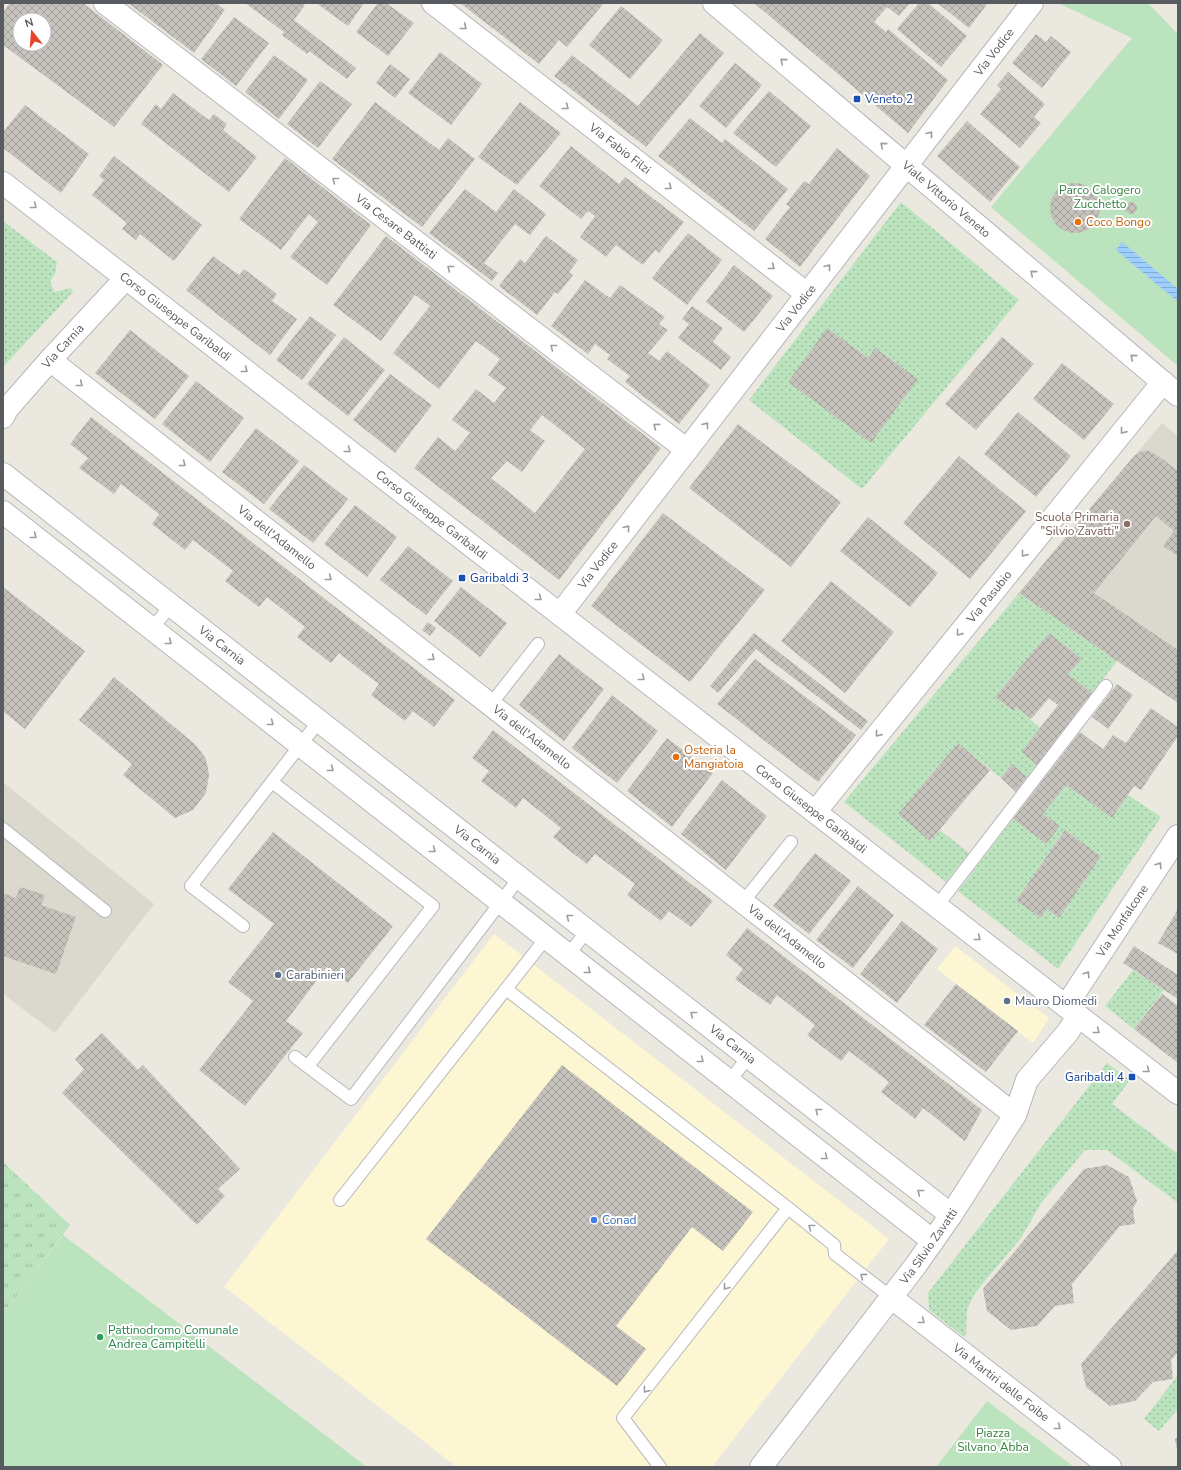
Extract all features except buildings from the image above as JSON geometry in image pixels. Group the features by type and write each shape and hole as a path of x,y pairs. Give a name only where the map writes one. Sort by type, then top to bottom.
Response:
{"street":[{"name":"Via Cesare Battisti","path":"105,3 687,450"},
{"name":"Via Fabio Filzi","path":"433,3 807,294"},
{"name":"Viale Vittorio Veneto","path":"714,3 1170,388"},
{"name":"Via Vodice","path":"560,614 1032,3"},
{"name":"Corso Giuseppe Garibaldi","path":"3,182 1178,1094"},
{"name":"Via Carnia","path":"3,417 7,409 50,360 126,278"},
{"name":"Via dell'Adamello","path":"50,360 1015,1115"},
{"name":"Via Pasubio","path":"815,812 1170,388"},
{"name":"Via Carnia","path":"3,474 951,1215"},
{"path":"3,512 933,1241"},
{"name":"Via Monfalcone","path":"1072,1011 1178,838"},
{"name":"Via Silvio Zavatti","path":"761,1467 892,1298 951,1215 1015,1115 1027,1080 1068,1032 1072,1011"},
{"name":"Via Martiri delle Foibe","path":"892,1298 1110,1467"}],"lane":[{"path":"152,628 171,605"},
{"path":"491,704 538,644"},
{"path":"937,906 1106,686"},
{"path":"243,926 191,886 319,721"},
{"path":"272,782 433,906 308,1066"},
{"path":"3,829 105,911"},
{"path":"743,902 791,842"},
{"path":"295,1057 351,1099 519,878"},
{"path":"568,955 587,931"},
{"path":"340,1200 546,938"},
{"path":"506,989 788,1208 834,1245 835,1254 892,1298"},
{"path":"729,1082 748,1057"},
{"path":"660,1467 623,1418 788,1208"}],"shaded area":[{"name":"Scuola Primaria \"Silvio Zavatti\"","path":"1162,423 1178,436 1178,703 1019,593"},
{"path":"3,782 154,904 55,1033 3,994"},
{"path":"494,934 889,1239 712,1467 457,1467 224,1287"},
{"path":"955,946 1049,1018 1033,1043 937,969"}],"green space":[{"name":"Parco Calogero Zucchetto","path":"1058,3 1148,3 1178,34 1178,366 991,207 1132,38"},
{"path":"901,202 1019,300 862,489 749,400"},
{"path":"3,221 57,262 55,274 50,281 54,292 71,288 73,292 3,367"},
{"path":"1019,593 1117,661 1092,693 1068,674 1081,659 1049,633 995,697 1012,711 1016,707 1040,728 1021,752 1037,765 1027,777 1012,764 1001,778 958,743 899,813 930,841 940,830 969,853 946,882 844,802"},
{"path":"1066,785 1112,818 1128,795 1161,817 1058,969 958,891 1013,819 1046,844 1059,826 1043,814","holes":["1065,830 1101,856 1059,917 1047,909 1041,918 1016,901"]},
{"path":"1133,970 1164,990 1134,1029 1105,1006"},
{"path":"1107,1063 1130,1080 1112,1104 1178,1154 1178,1203 1107,1150 1085,1150 1041,1203 1021,1238 975,1293 967,1310 966,1334 964,1337 929,1310 928,1293"},
{"path":"3,1162 70,1225 3,1314"},
{"name":"Pattinodromo Comunale Andrea Campitelli","path":"63,1235 367,1467 3,1467 3,1314"},
{"path":"1178,1375 1178,1409 1159,1431 1144,1419"},
{"name":"Piazza Silvano Abba","path":"987,1401 1074,1467 936,1467"}],"water":[{"path":"1122,242 1178,289 1178,302 1116,250"}],"place":[{"name":"Veneto 2","path":"857,99"},
{"name":"Coco Bongo","path":"1078,222"},
{"name":"Scuola Primaria \"Silvio Zavatti\"","path":"1127,524"},
{"name":"Garibaldi 3","path":"462,578"},
{"name":"Osteria la Mangiatoia","path":"676,757"},
{"name":"Carabinieri","path":"278,975"},
{"name":"Mauro Diomedi","path":"1007,1001"},
{"name":"Garibaldi 4","path":"1132,1077"},
{"name":"Conad","path":"594,1220"},
{"name":"Pattinodromo Comunale Andrea Campitelli","path":"100,1337"}]}
